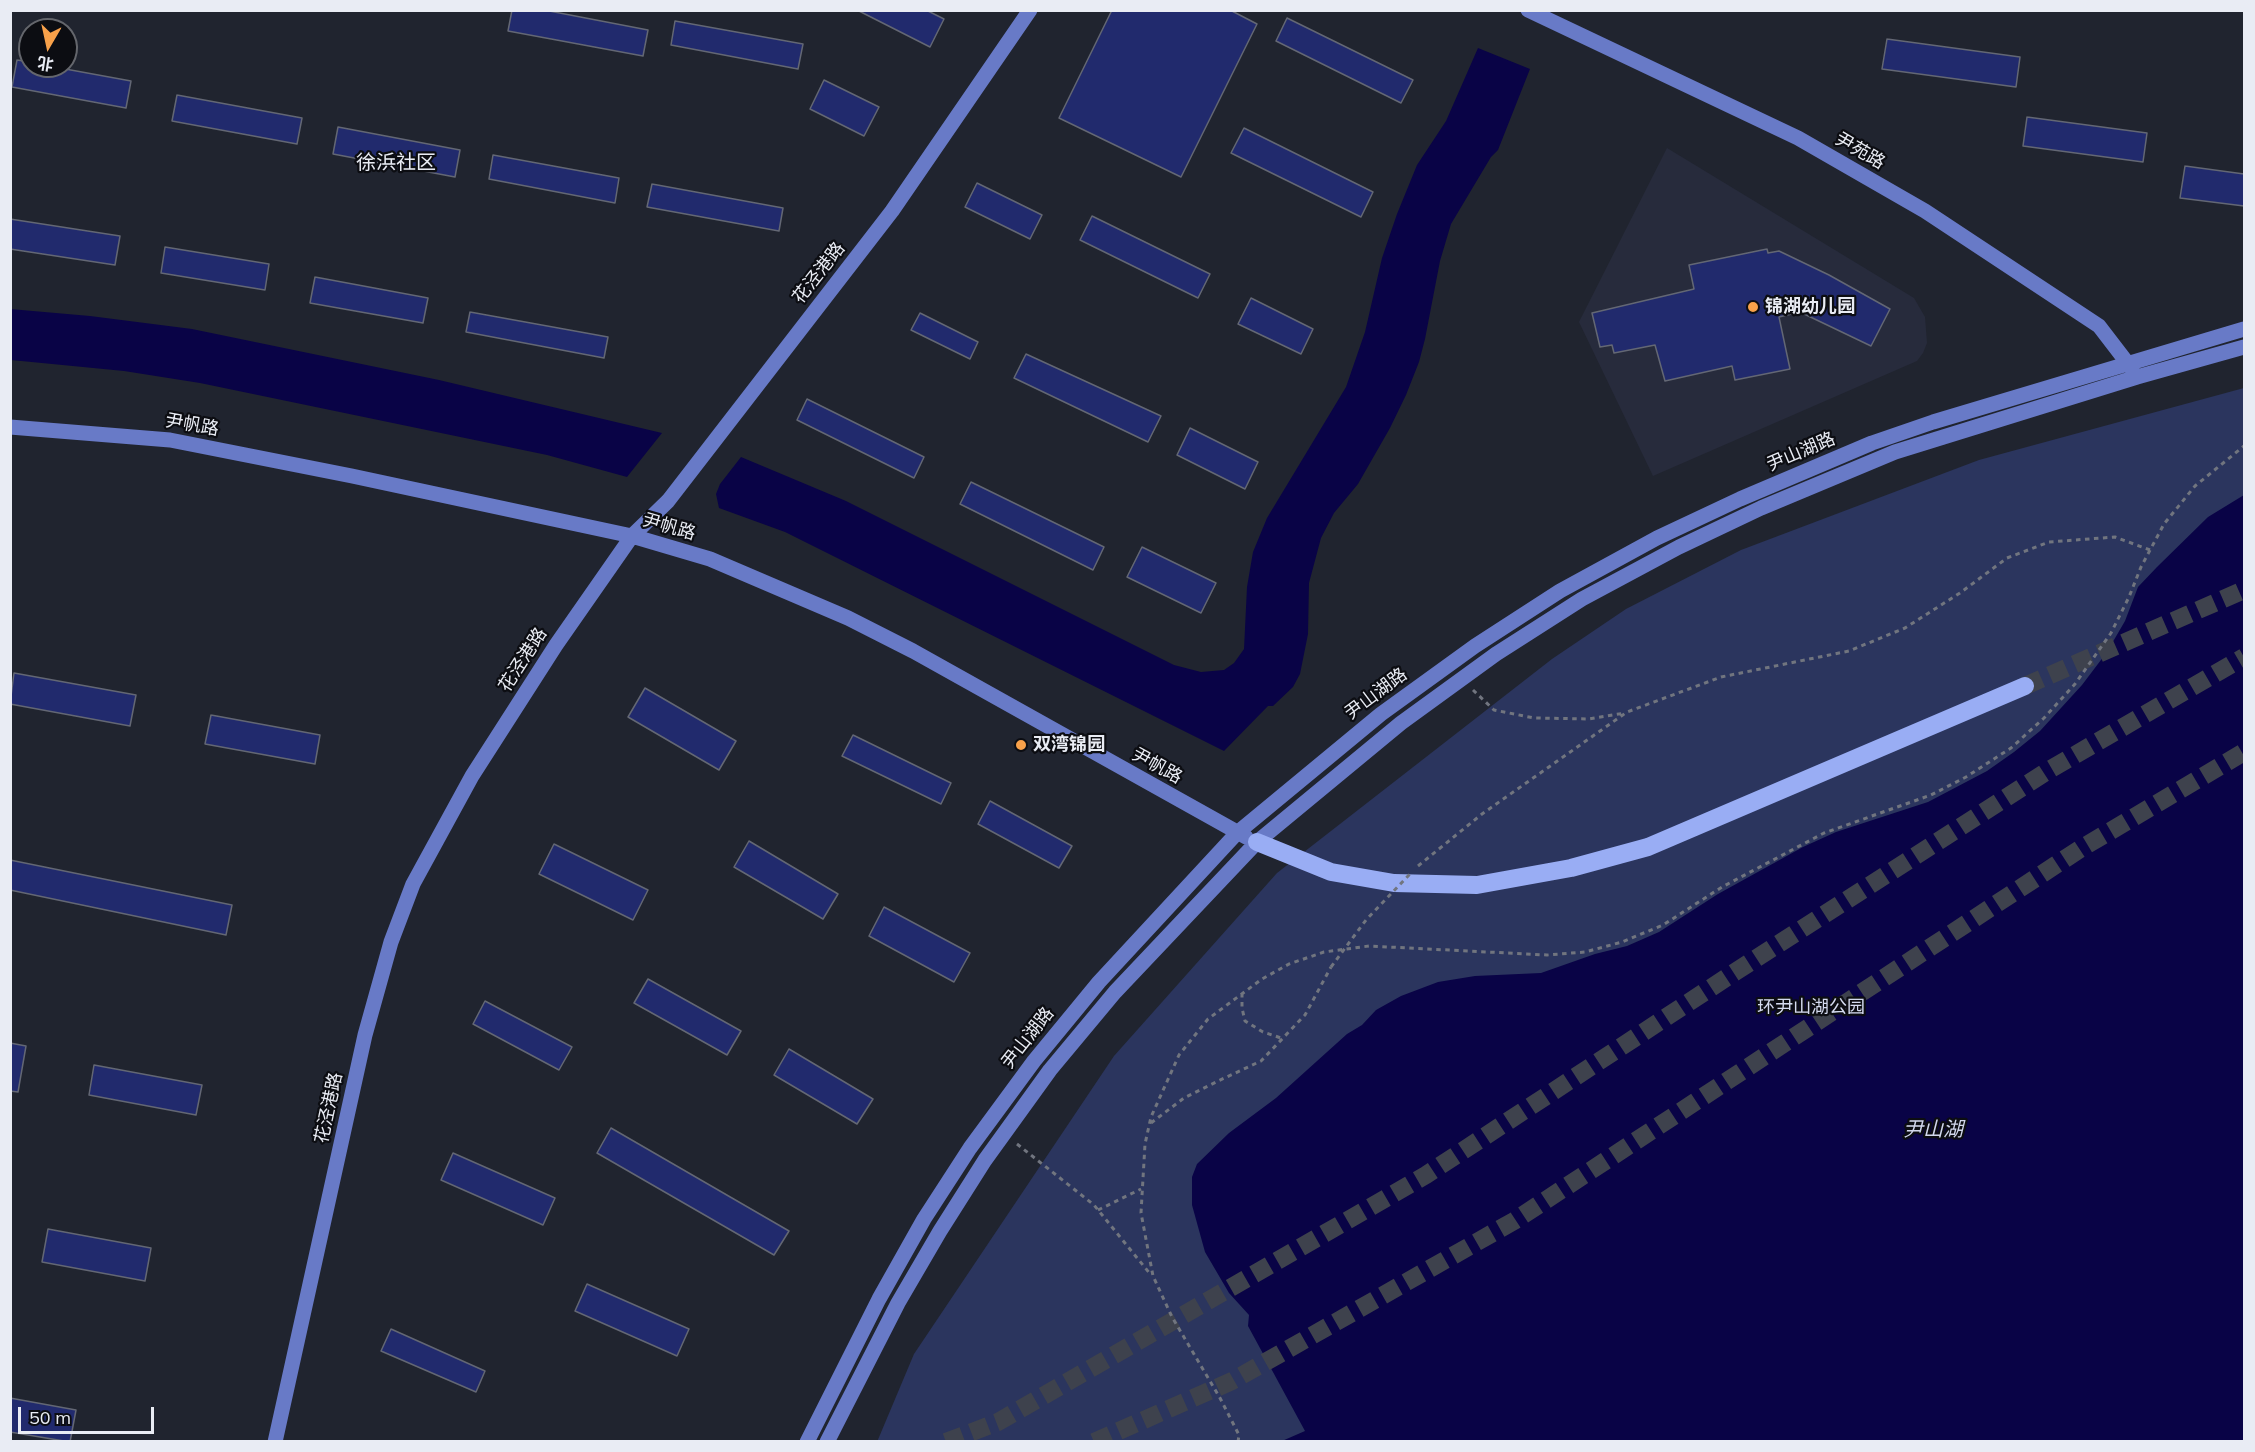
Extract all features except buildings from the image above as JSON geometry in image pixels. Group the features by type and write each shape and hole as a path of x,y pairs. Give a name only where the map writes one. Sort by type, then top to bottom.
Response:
{"highway":[{"path":"1257,842 1331,872 1394,883 1477,885 1571,868 1648,847 2025,686"}],"main road":[{"name":"花泾港路","path":"275,1442 365,1035 391,942 413,884 472,776 556,645 632,536 669,501 892,211 1030,10"},
{"name":"尹苑路","path":"1528,10 1798,138 1925,211 2099,326 2137,377"},
{"name":"尹山湖路","path":"807,1442 879,1299 924,1219 970,1148 1034,1061 1099,982 1238,833 1381,714 1475,646 1560,591 1658,538 1740,499 1872,443 1933,422 2244,329"},
{"name":"尹山湖路","path":"827,1442 898,1303 940,1231 985,1160 1050,1070 1115,992 1257,842 1401,723 1496,654 1582,599 1678,547 1761,508 1895,452 2137,377 2244,347"},
{"name":"尹帆路","path":"10,428 170,440 632,536 710,560 848,618 913,651 1257,842"}],"path":[{"path":"1152,1276 1141,1213 1145,1144 1149,1124 1179,1054 1208,1019 1242,993 1289,964 1324,952 1369,946 1547,955 1585,952 1622,942 1663,925 1722,887 1824,833 1931,795 1966,777 2011,748 2044,718 2075,684 2111,633 2164,524 2195,486 2244,446"},
{"path":"1461,680 1494,710 1534,718 1588,719 1627,712 1721,677 1849,651 1905,628 1960,593 2007,558 2049,542 2115,537 2150,550"},
{"path":"1149,1124 1184,1098 1262,1061 1305,1015 1331,967 1366,920 1411,873 1482,814 1627,712"},
{"path":"1242,993 1245,1022 1263,1032 1284,1039"},
{"path":"1004,1133 1098,1210 1152,1276 1172,1317 1220,1398 1239,1436 1238,1442"},
{"path":"1098,1210 1142,1189"}],"shaded area":[{"name":"锦湖幼儿园","path":"1667,148 1914,298 1925,317 1927,343 1917,361 1653,476 1579,322"}],"green space":[{"name":"尹山湖","path":"2244,388 2244,1441 877,1442 914,1354 1114,1056 1277,873 1552,659 1626,609 1741,550 1979,460"}],"water":[{"path":"1478,48 1530,69 1498,150 1491,157 1451,224 1440,261 1419,362 1406,395 1358,484 1334,513 1321,538 1309,583 1308,634 1300,674 1293,687 1273,706 1268,706 1224,751 785,532 719,508 716,494 720,484 741,457 846,501 1174,665 1201,672 1224,670 1234,663 1244,649 1247,587 1253,552 1267,518 1346,387 1365,332 1382,258 1397,214 1417,165 1446,121"},
{"path":"10,309 192,329 439,380 662,433 627,477 547,455 200,383 124,371 11,360"},
{"name":"尹山湖","path":"2244,495 2244,1441 1282,1441 1305,1431 1248,1326 1249,1315 1229,1293 1205,1252 1192,1205 1192,1177 1197,1164 1229,1133 1276,1098 1347,1034 1362,1025 1376,1010 1401,996 1438,982 1475,976 1541,973 1595,954 1627,946 1659,932 1718,894 1803,847 1836,832 1928,802 1987,771 2040,731 2082,685 2107,652 2125,621 2138,587 2208,517"}],"tunnel":[{"path":"2025,686 2244,590"},
{"path":"946,1442 998,1422 1426,1175 2049,770 2244,657"},
{"path":"1094,1442 1232,1381 1514,1221 2080,849 2244,752"}],"place":[{"name":"锦湖幼儿园","path":"1753,307"},
{"name":"双湾锦园","path":"1021,745"}],"district":[{"name":"徐浜社区","path":"396,163"}],"park label":[{"name":"环尹山湖公园","path":"1811,1008"}]}
